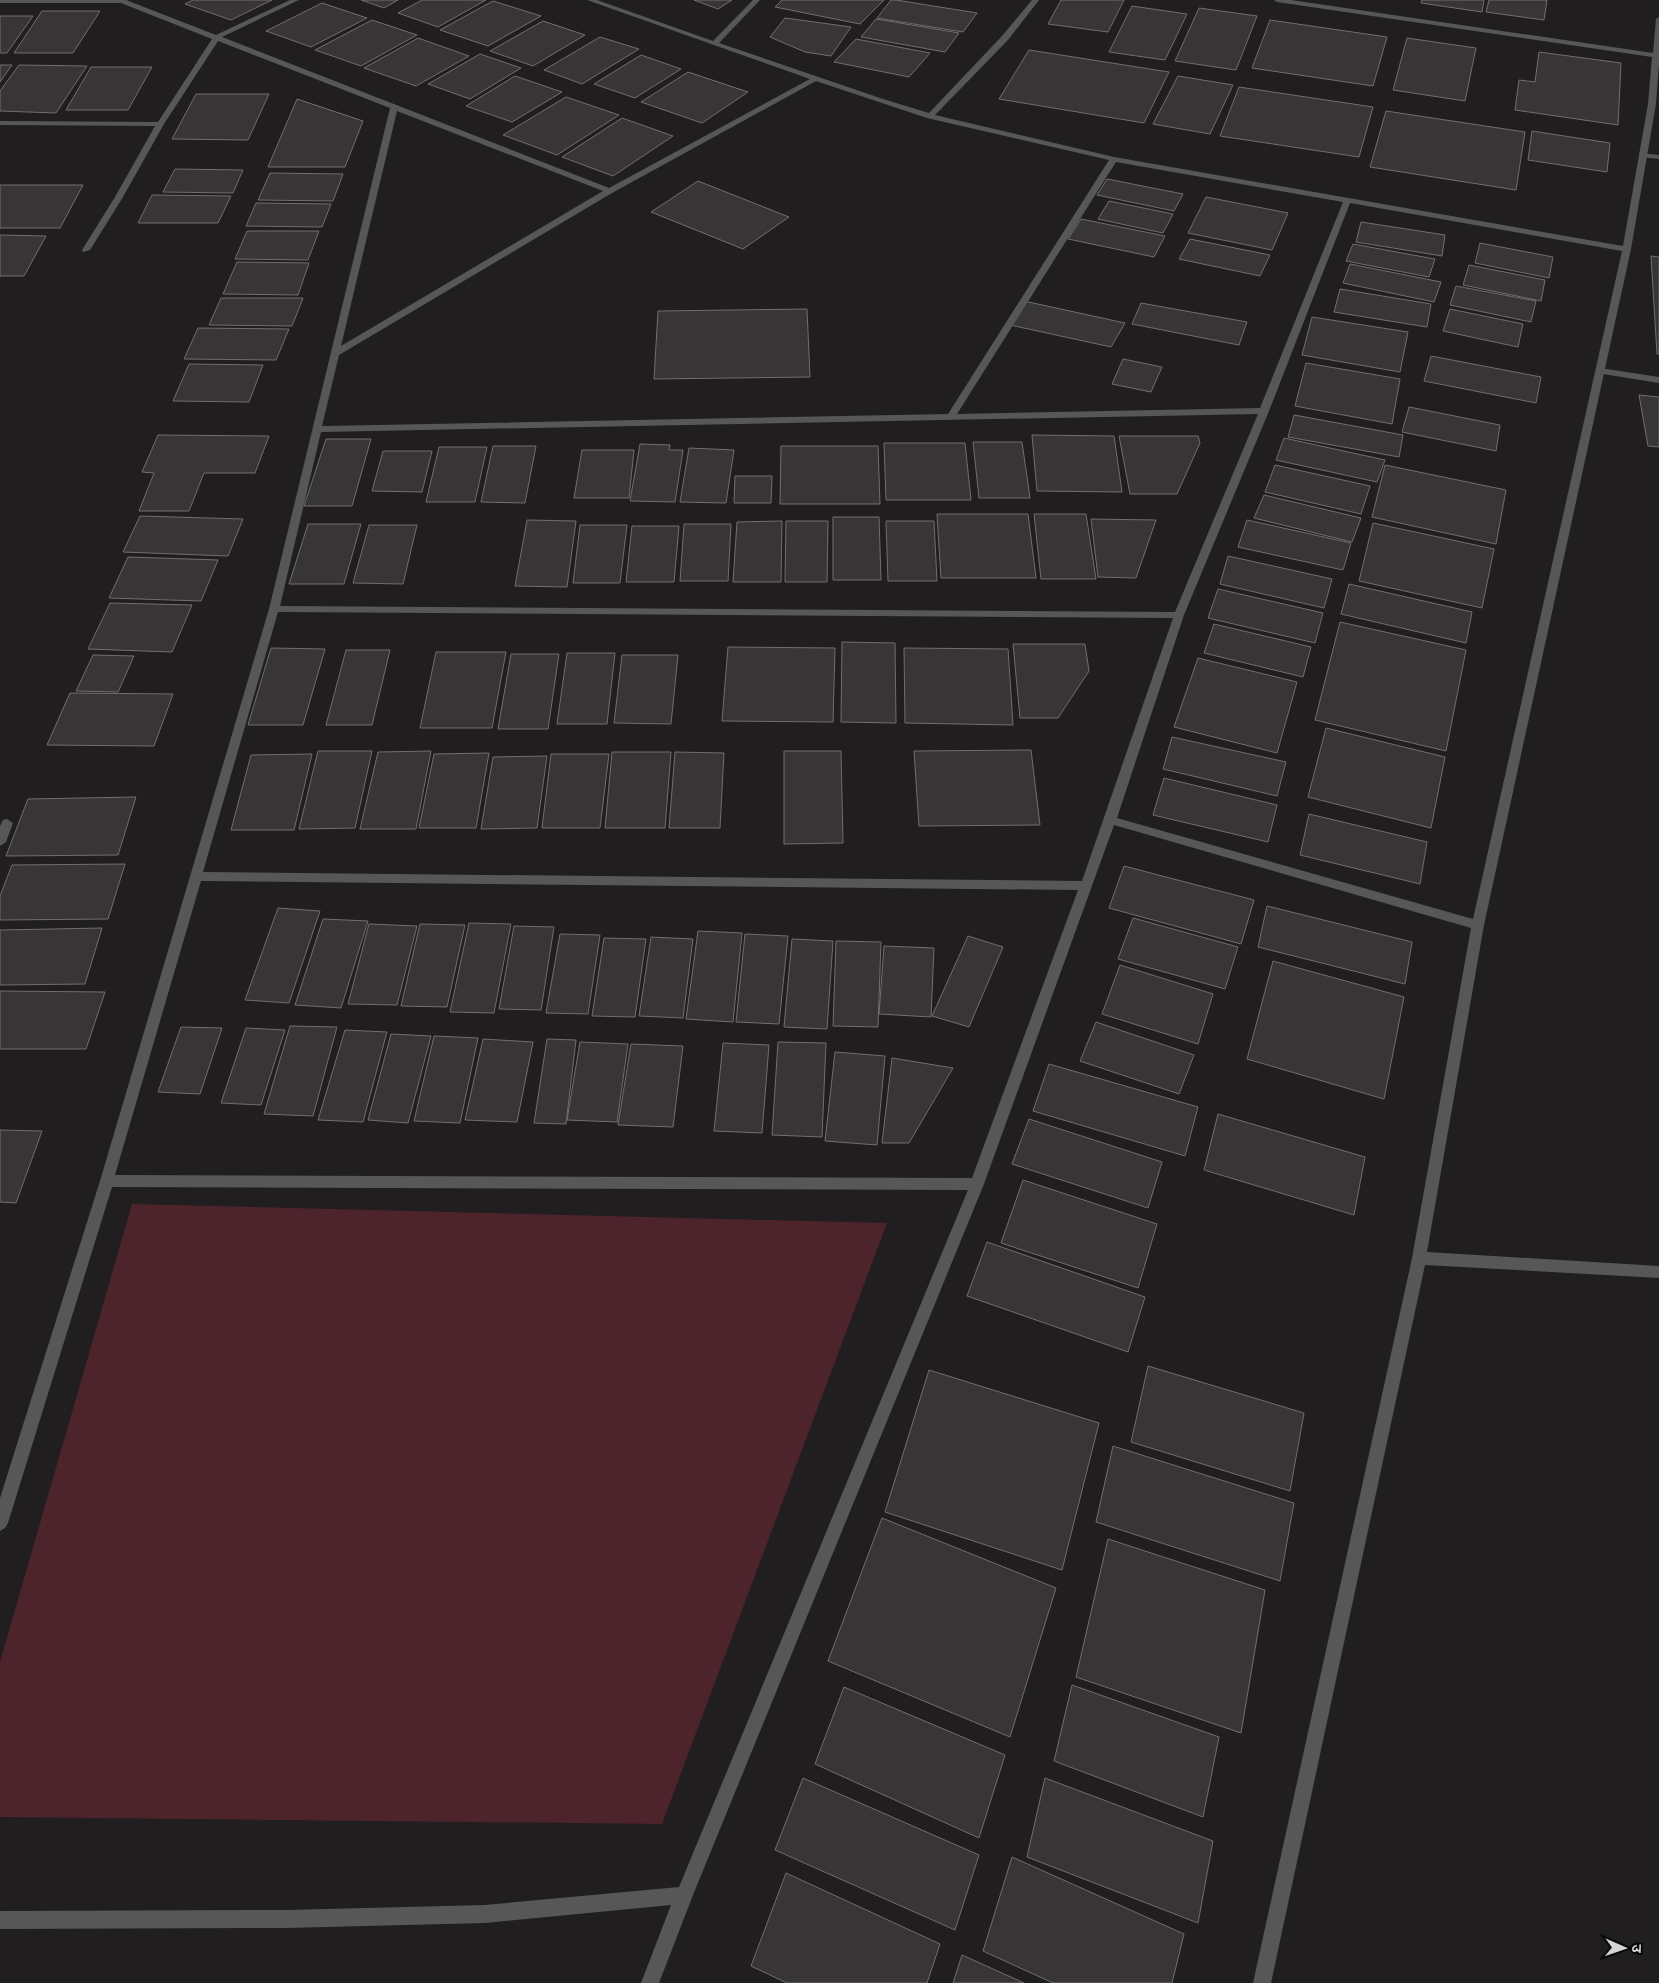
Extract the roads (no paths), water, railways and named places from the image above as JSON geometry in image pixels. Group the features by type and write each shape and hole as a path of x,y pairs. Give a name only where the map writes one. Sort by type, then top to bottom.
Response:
{"street":[{"path":"0,1 120,0 609,192"},
{"path":"86,250 119,197 160,124 217,37 296,0"},
{"path":"590,0 880,101 930,116 1114,159 1627,249"},
{"path":"715,43 757,0"},
{"path":"930,116 1004,38 1036,0"},
{"path":"1277,0 1655,55"},
{"path":"1262,1983 1419,1258 1478,925 1627,249 1652,104 1659,19"},
{"path":"336,353 609,192 817,78"},
{"path":"0,1523 107,1181 274,609 394,107"},
{"path":"0,123 160,124"},
{"path":"1643,154 1659,157"},
{"path":"952,415 1114,159"},
{"path":"650,1983 684,1895 977,1184 1084,886 1110,820 1178,615 1264,410 1348,199"},
{"path":"1600,371 1659,380"},
{"path":"316,429 1264,410"},
{"path":"274,609 1178,615"},
{"path":"1110,820 1478,925"},
{"path":"0,842 8,823"},
{"path":"195,876 1084,886"},
{"path":"107,1181 977,1184"},
{"path":"1419,1258 1659,1272"},
{"path":"0,1920 276,1919 485,1914 684,1895"}]}
